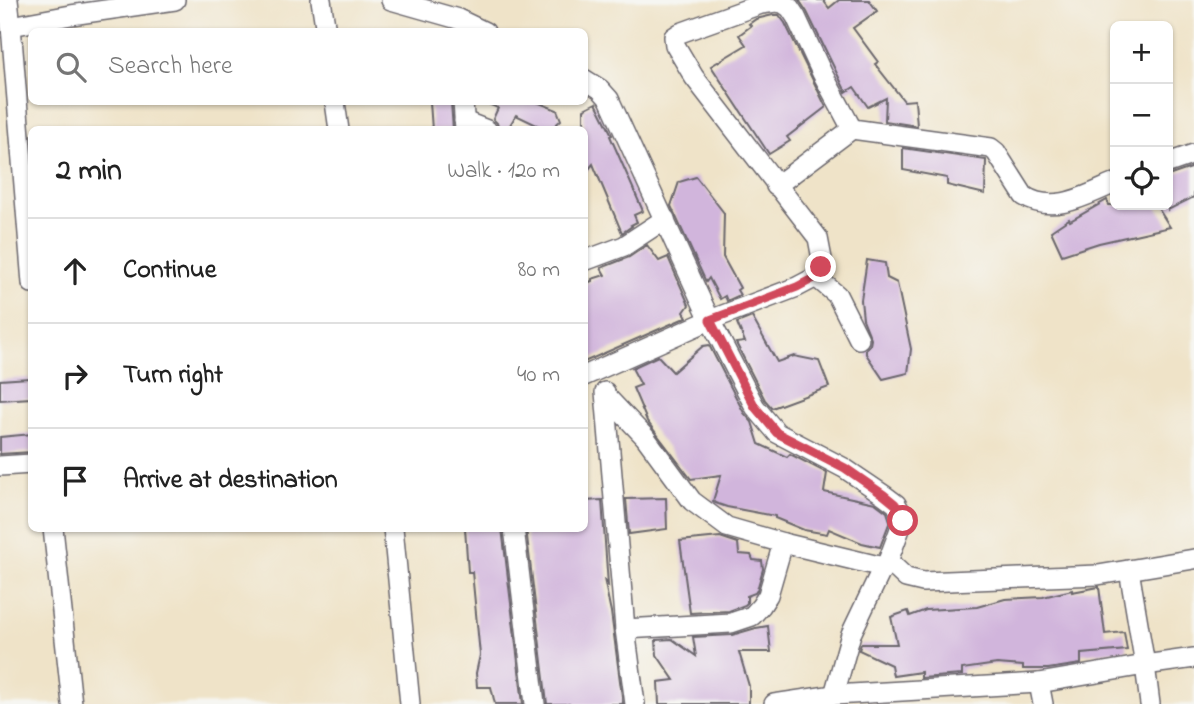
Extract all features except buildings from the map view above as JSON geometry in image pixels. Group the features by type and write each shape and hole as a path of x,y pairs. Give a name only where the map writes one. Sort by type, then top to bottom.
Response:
{"street":[{"path":"8,0 28,234"},
{"path":"11,26 174,0"},
{"path":"321,0 325,28"},
{"path":"391,0 459,25"},
{"path":"852,129 796,17 783,3 761,4 674,37 675,45 694,77 818,238 822,260 816,277 797,287 710,320 592,373 606,396 645,437 692,501 727,527 782,543 885,564 906,578 923,582 1098,575 1194,559"},
{"path":"588,82 609,99 710,320 755,407 777,433 845,468 895,504 900,511 903,521 851,634 834,695"},
{"path":"335,105 338,126"},
{"path":"464,117 480,126"},
{"path":"776,186 852,129 991,148 1024,196 1031,201 1048,205 1059,204 1110,185"},
{"path":"1173,161 1194,154"},
{"path":"588,260 624,246 665,219"},
{"path":"816,277 837,295 859,339"},
{"path":"606,396 625,629 635,704"},
{"path":"0,466 28,464"},
{"path":"53,532 72,704"},
{"path":"393,532 411,704"},
{"path":"514,532 536,704"},
{"path":"625,629 731,623 752,616 768,595 782,543"},
{"path":"1129,570 1150,704"},
{"path":"774,704 834,695 1039,683 1194,658"},
{"path":"1039,683 1043,704"}],"route":[{"path":"821,267 816,277 797,287 710,320 755,407 766,422 777,433 845,468 884,495 895,504 903,521"}]}
